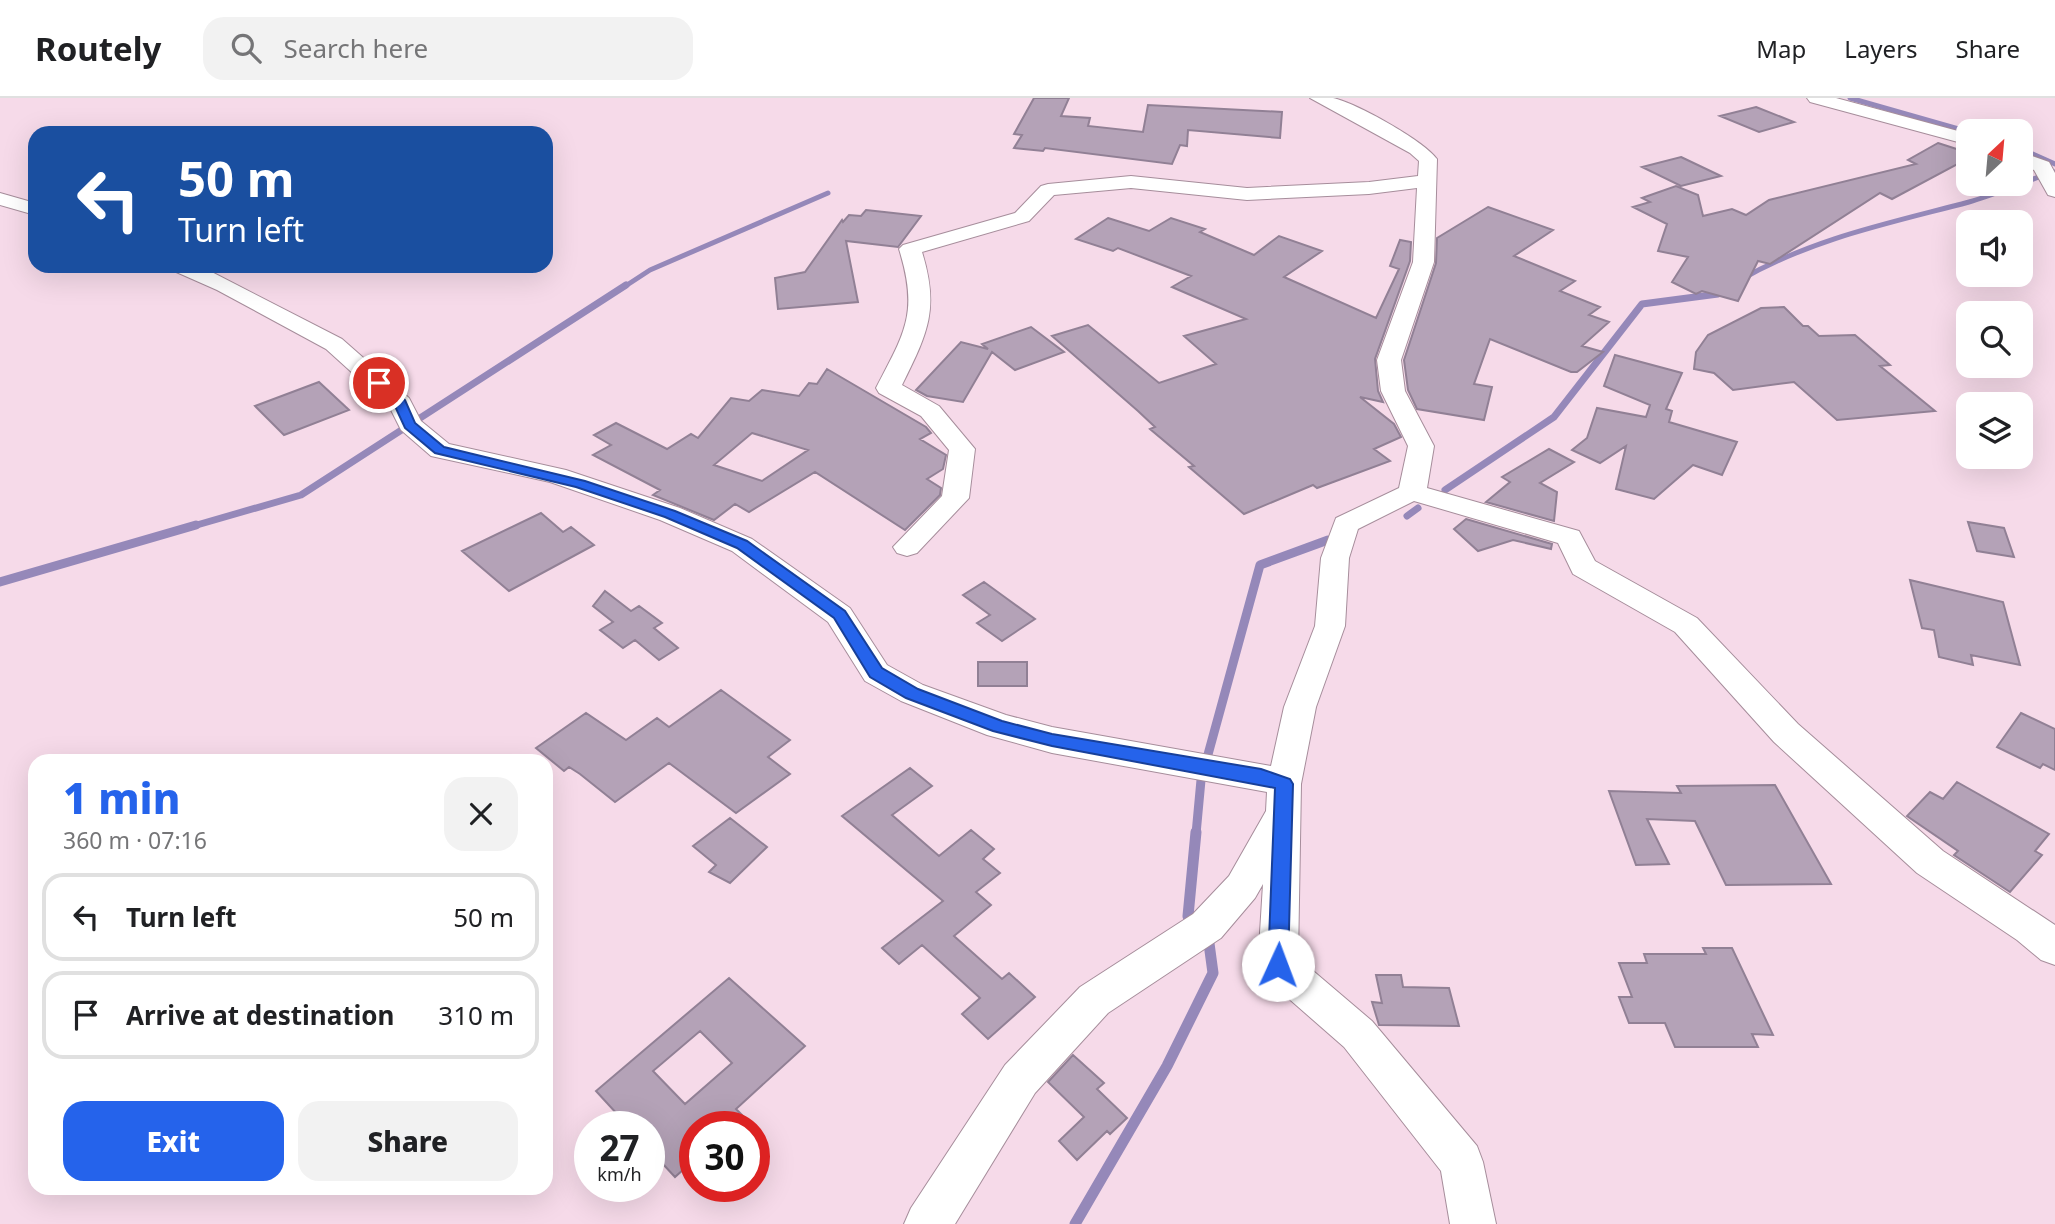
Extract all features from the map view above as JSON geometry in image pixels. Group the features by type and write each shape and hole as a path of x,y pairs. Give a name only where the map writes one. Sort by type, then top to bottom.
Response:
{"street":[{"path":"1319,98 1413,145 1428,159 1426,181 1429,189 1421,274 1394,344 1389,372 1396,403 1418,464 1569,537 1583,567 1686,625 1786,733 1930,862 2031,928 2055,948"},
{"path":"1816,98 1956,136"},
{"path":"2034,163 2042,166 2054,188"},
{"path":"907,547 955,498 962,449 930,411 888,388 922,319 922,282 910,249 1022,217 1048,190 1131,182 1247,194 1370,188 1426,181"},
{"path":"0,199 28,207"},
{"path":"198,273 334,344 400,403 410,425 440,450 569,480 670,514 742,545 839,615 876,673 912,694 999,726 1052,740 1261,776 1284,798"},
{"path":"1418,464 1346,524 1335,558 1330,626 1300,707 1284,798 1278,965 1358,1034 1461,1162 1473,1224"},
{"path":"937,1212 1020,1079 1094,1000 1207,926 1242,887 1284,798"}],"building":[{"path":"1034,98 1069,98 1061,116 1090,118 1088,126 1143,132 1148,105 1282,112 1280,138 1188,130 1187,146 1180,145 1172,164 1045,148 1043,151 1014,148 1022,135 1014,134"},
{"path":"1756,107 1794,122 1759,132 1720,116"},
{"path":"1938,143 1956,149 1956,165 1892,199 1880,193 1770,264 1758,261 1738,301 1702,291 1696,294 1672,282 1688,257 1658,251 1667,224 1633,207 1650,202 1642,198 1676,186 1698,195 1703,216 1732,209 1746,215 1769,200 1916,164 1908,160"},
{"path":"1681,157 1721,176 1681,186 1642,167"},
{"path":"1488,207 1553,230 1514,256 1575,281 1560,291 1600,307 1589,315 1609,322 1582,346 1603,352 1577,372 1571,372 1490,339 1474,384 1492,387 1484,420 1417,409 1408,390 1404,360 1436,263 1437,238"},
{"path":"866,210 921,216 898,247 846,241 858,302 778,309 775,278 805,272 842,220 843,222 849,215 861,216"},
{"path":"1108,218 1149,231 1171,218 1205,229 1200,232 1254,255 1279,236 1322,251 1284,277 1376,318 1399,269 1390,266 1400,240 1411,242 1410,261 1375,359 1378,391 1383,402 1360,397 1394,424 1401,437 1374,449 1390,461 1317,488 1313,485 1244,514 1189,467 1194,466 1150,429 1155,427 1052,336 1088,325 1159,383 1216,364 1184,336 1246,319 1172,287 1191,276 1118,248 1113,251 1076,239"},
{"path":"1784,307 1803,326 1808,326 1819,336 1855,335 1890,365 1880,366 1935,411 1837,420 1794,382 1733,390 1714,373 1694,369 1696,352 1708,335 1761,308"},
{"path":"1031,327 1064,352 1015,370 992,352 963,402 927,396 916,390 961,342 988,349 982,344"},
{"path":"1615,355 1682,373 1666,409 1672,411 1669,422 1737,442 1722,475 1693,465 1654,499 1616,489 1626,446 1600,463 1572,450 1587,438 1597,408 1646,417 1650,405 1604,386"},
{"path":"827,369 926,427 931,433 920,439 946,455 943,469 927,479 941,488 940,495 905,530 815,472 749,512 735,504 714,520 653,495 660,490 593,455 611,445 594,435 616,423 667,449 691,434 698,438 731,398 749,401 762,390 799,396 809,383 817,384","holes":["752,433 808,450 762,481 714,465"]},
{"path":"319,382 349,410 284,435 255,406"},
{"path":"1549,449 1574,462 1540,483 1557,492 1554,521 1486,502 1510,482 1502,477"},
{"path":"541,513 563,532 571,527 594,545 509,591 462,551"},
{"path":"1466,519 1552,544 1551,549 1513,540 1478,551 1454,529"},
{"path":"1968,522 2004,528 2014,557 1977,551"},
{"path":"1910,580 2003,602 2020,665 1971,655 1973,665 1939,657 1934,630 1922,628"},
{"path":"984,582 1035,619 1002,641 977,623 990,615 963,595"},
{"path":"605,591 631,611 639,606 662,623 654,628 678,648 659,660 635,640 623,648 600,630 613,622 593,606"},
{"path":"978,662 1027,662 1027,686 978,686"},
{"path":"721,690 790,740 768,757 790,774 736,813 669,763 615,802 569,767 564,771 553,762 553,754 543,754 536,748 586,713 626,740 657,718 669,727"},
{"path":"2021,713 2055,729 2055,770 2043,764 2040,768 1997,747"},
{"path":"910,768 932,786 892,815 939,856 971,830 994,849 983,859 1000,873 976,892 991,905 954,936 1002,979 1009,973 1035,997 988,1039 962,1014 980,998 922,945 899,964 882,948 943,901 842,816"},
{"path":"1957,782 2049,834 2035,851 2042,855 2010,892 1954,855 1958,851 1907,816 1930,792 1943,799"},
{"path":"1775,785 1831,884 1726,885 1695,821 1647,819 1669,864 1636,865 1609,791 1681,793 1677,786"},
{"path":"730,818 767,847 730,883 709,872 716,865 693,846"},
{"path":"1703,948 1732,948 1773,1035 1752,1034 1758,1047 1675,1047 1665,1023 1629,1023 1619,997 1632,997 1619,963 1647,963 1644,954 1706,954"},
{"path":"1376,975 1401,975 1403,987 1449,988 1459,1026 1379,1025 1372,1002 1382,1003"},
{"path":"729,978 805,1046 736,1109 738,1111 679,1111 679,1173 675,1177 665,1166 665,1111 614,1111 596,1091","holes":["700,1031 732,1063 685,1104 653,1071"]},
{"path":"1073,1055 1104,1083 1097,1089 1127,1118 1110,1134 1107,1131 1077,1160 1059,1141 1084,1117 1048,1082"}],"waterway":[{"path":"1850,98 1956,128"},
{"path":"2034,155 2055,164"},
{"path":"1742,279 1825,242 1980,199 2055,172"},
{"path":"624,287 650,270 828,193"},
{"path":"190,527 301,495 626,285"},
{"path":"1445,490 1554,417 1642,304 1718,294 1725,290"},
{"path":"1407,516 1418,508"},
{"path":"0,582 196,525"},
{"path":"1196,834 1201,780 1260,565 1328,540"},
{"path":"1196,832 1188,916 1198,921"},
{"path":"1075,1224 1167,1066 1213,973 1208,936"}],"route":[{"path":"379,383 400,403 410,425 418,434 440,450 580,484 670,514 742,545 839,615 876,673 912,694 999,726 1052,740 1261,776 1284,784 1278,965"}]}
